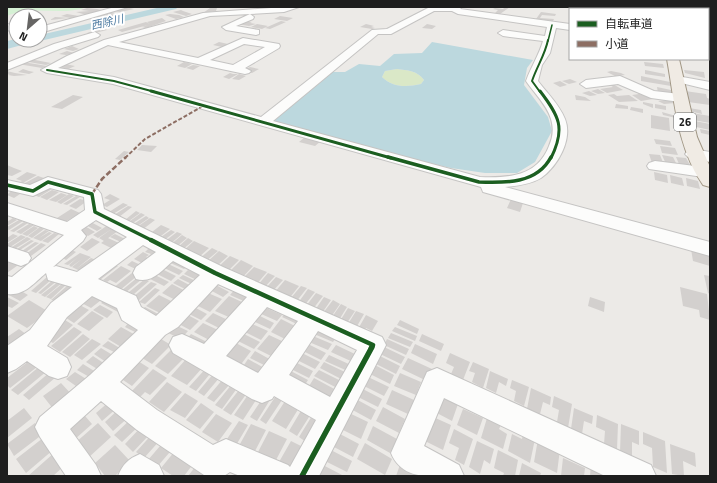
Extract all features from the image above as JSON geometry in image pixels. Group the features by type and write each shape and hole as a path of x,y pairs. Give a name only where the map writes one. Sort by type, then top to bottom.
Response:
{"main road":[{"name":"26","path":"673,60 689,142 704,165"}],"street":[{"path":"93,7 111,11"},
{"path":"10,67 58,46 145,31 178,22 208,7"},
{"path":"195,13 217,14 261,12 295,7"},
{"path":"483,15 494,7"},
{"path":"262,122 375,32 388,32 432,9 456,8 458,12 554,23 569,27"},
{"path":"48,19 89,17 111,11 124,10"},
{"path":"256,32 226,27 261,12"},
{"path":"48,27 73,17"},
{"path":"178,22 158,20 101,39 47,70 114,82 479,182 517,181 532,177 545,169 553,156 562,132 557,117 532,81 537,65 545,53 554,23"},
{"path":"503,33 549,39"},
{"path":"101,39 198,62 240,70 255,58 275,46 243,40 198,62"},
{"path":"221,51 255,58"},
{"path":"30,57 60,62"},
{"path":"10,67 40,69"},
{"path":"586,84 615,77 651,94 680,98"},
{"path":"677,79 710,86"},
{"path":"655,166 704,165"},
{"path":"7,208 48,182 92,194 95,212"},
{"path":"479,182 488,188 710,249"},
{"path":"7,185 33,191"},
{"path":"7,208 69,229 76,236 16,286 7,285"},
{"path":"69,229 95,212"},
{"path":"95,212 141,237 215,273 373,345 302,476"},
{"path":"17,354 39,338 59,310 104,262 141,237"},
{"path":"144,273 171,251"},
{"path":"85,476 50,427 100,384 156,328 169,320 215,273"},
{"path":"56,274 85,283 128,303 130,313 156,328"},
{"path":"207,359 263,295"},
{"path":"182,345 262,390 314,318"},
{"path":"17,354 58,367"},
{"path":"270,379 336,415"},
{"path":"448,476 406,453 437,382 640,476"},
{"path":"100,384 147,420 215,464 226,454 277,476"},
{"path":"134,476 140,470 148,476"}],"green space":[{"path":"7,7 87,7 67,11 48,11 48,8 8,8 7,16"},
{"path":"397,69 415,73 424,80 421,84 400,86 386,81 382,77 385,71"}],"water":[{"path":"432,42 533,60 527,68 524,85 548,117 552,131 535,162 517,173 485,173 451,168 365,148 269,121 330,72 345,72 359,64 380,66 394,54 422,53","holes":["397,69 415,73 424,80 421,84 400,86 386,81 382,77 385,71"]}],"building":[{"path":"126,7 134,9 120,12 113,11"},
{"path":"505,7 510,7 500,14 495,13 498,10 493,9 503,9"},
{"path":"87,8 106,11 90,16 76,12 89,11 81,10"},
{"path":"210,8 217,8 216,11 203,13"},
{"path":"181,10 192,14 186,16 173,12"},
{"path":"110,12 116,13 111,14 116,15 100,19 93,17"},
{"path":"541,12 556,14 555,16 542,15 540,18 554,19 553,21 536,19"},
{"path":"67,14 85,17 73,20 68,18 50,20 55,17 71,18 61,16"},
{"path":"170,14 184,17 176,19 165,15"},
{"path":"280,16 293,18 287,21 274,19"},
{"path":"162,18 166,21 146,28 142,27 148,25 122,32 118,30 146,22 150,24 147,22"},
{"path":"245,21 256,24 249,26 237,24"},
{"path":"281,21 286,22 270,29 265,28"},
{"path":"257,24 268,26 262,29 251,27"},
{"path":"366,24 374,26 371,27 375,28 360,27"},
{"path":"427,24 436,26 432,29 422,28"},
{"path":"103,28 107,30 91,34 87,33"},
{"path":"219,42 228,44 222,47 213,45"},
{"path":"72,46 79,49 73,51 64,49"},
{"path":"67,51 74,53 66,55 59,54"},
{"path":"29,59 51,63 46,65 23,61"},
{"path":"23,62 47,66 42,68 18,64"},
{"path":"184,62 192,64 185,68 177,66"},
{"path":"644,62 663,64 664,68 645,66"},
{"path":"65,64 75,66 66,70 56,68"},
{"path":"193,65 200,66 193,70 186,68"},
{"path":"250,67 259,69 252,73 245,72 249,70 246,69"},
{"path":"23,69 34,72 29,74 18,72"},
{"path":"645,70 665,74 665,77 645,74"},
{"path":"684,70 704,72 705,78 685,73"},
{"path":"7,71 27,75 14,76 8,75 10,75 7,74"},
{"path":"611,71 625,75 615,76 607,72"},
{"path":"230,73 238,74 229,79 223,77"},
{"path":"239,74 246,76 239,80 232,79"},
{"path":"641,76 670,82 671,86 641,81"},
{"path":"570,79 577,82 569,84 562,81"},
{"path":"560,81 567,85 560,87 553,83"},
{"path":"613,84 623,90 607,93 600,89 613,87 610,85"},
{"path":"657,87 671,90 673,95 658,93"},
{"path":"598,89 605,93 598,94 591,91"},
{"path":"589,91 597,95 590,96 582,93"},
{"path":"685,91 706,94 707,98 710,99 710,105 688,102"},
{"path":"614,94 617,96 629,95 638,101 619,102 608,95"},
{"path":"73,95 83,97 62,109 51,107"},
{"path":"575,95 585,97 591,101 576,100"},
{"path":"632,95 646,95 653,99 641,101"},
{"path":"669,100 675,103 664,104 658,101"},
{"path":"643,102 653,104 653,108 643,104"},
{"path":"616,104 628,106 628,109 615,108"},
{"path":"655,104 666,106 666,110 655,108"},
{"path":"631,107 643,109 643,113 630,110"},
{"path":"689,108 701,110 702,114 689,111"},
{"path":"662,112 676,116 676,118 663,115"},
{"path":"692,113 710,116 710,123 693,120"},
{"path":"651,115 669,118 670,131 651,128"},
{"path":"695,121 710,124 710,130 696,127"},
{"path":"700,129 710,131 710,135 701,133"},
{"path":"305,137 321,141 315,146 299,142"},
{"path":"654,139 670,141 672,146 656,144"},
{"path":"142,145 157,146 151,152 137,150"},
{"path":"660,146 675,148 678,155 662,153"},
{"path":"124,151 129,152 120,160 115,159"},
{"path":"649,154 660,155 664,165 652,163"},
{"path":"662,155 673,157 677,165 666,164"},
{"path":"676,157 686,158 690,165 679,164"},
{"path":"7,165 22,171 12,176 7,175"},
{"path":"27,172 37,175 23,183 20,182 22,181 16,179"},
{"path":"654,172 667,175 668,183 655,180"},
{"path":"670,175 682,178 684,186 671,183"},
{"path":"38,176 44,178 31,185 25,183"},
{"path":"686,178 698,181 700,189 687,186"},
{"path":"48,187 52,189 39,197 34,195"},
{"path":"52,190 59,192 47,200 40,197"},
{"path":"11,191 20,194 14,198 7,195"},
{"path":"61,193 67,195 56,202 49,200"},
{"path":"69,194 74,196 61,204 57,202"},
{"path":"110,194 120,199 107,207 102,205 110,200 104,198"},
{"path":"76,196 80,197 67,205 63,204"},
{"path":"512,197 524,200 520,212 507,208"},
{"path":"80,199 87,201 76,209 69,206"},
{"path":"123,203 128,205 113,214 109,212"},
{"path":"128,206 132,207 119,217 114,215"},
{"path":"71,209 80,213 65,222 57,218"},
{"path":"136,211 140,213 129,221 125,220"},
{"path":"141,213 145,215 133,223 130,221"},
{"path":"146,216 149,218 136,227 132,225"},
{"path":"13,218 17,220 7,226 7,222"},
{"path":"150,218 155,220 142,230 137,227"},
{"path":"19,220 23,221 9,230 7,229 7,227"},
{"path":"89,221 102,228 97,231 84,224"},
{"path":"24,222 28,223 14,232 10,231"},
{"path":"29,224 34,225 21,234 16,232"},
{"path":"83,225 95,232 88,236 76,229"},
{"path":"108,225 113,228 98,238 93,235"},
{"path":"161,225 170,229 157,239 148,235"},
{"path":"34,226 38,228 27,236 22,234"},
{"path":"40,227 44,229 32,238 28,236"},
{"path":"113,228 118,231 104,241 99,238"},
{"path":"45,230 49,231 39,238 49,232 52,233 41,241 33,238"},
{"path":"171,230 175,232 163,241 158,239"},
{"path":"177,232 182,234 169,245 164,242"},
{"path":"54,233 59,234 48,243 42,241"},
{"path":"13,234 18,236 7,243 7,238"},
{"path":"115,234 127,240 123,243 110,237"},
{"path":"21,235 26,237 7,249 7,244"},
{"path":"182,235 187,238 175,248 170,245"},
{"path":"27,237 31,239 13,250 9,249"},
{"path":"92,238 100,242 87,251 80,247"},
{"path":"108,238 121,244 113,249 101,243"},
{"path":"188,238 193,241 182,250 177,248"},
{"path":"31,240 34,241 20,250 17,249"},
{"path":"194,241 209,248 198,258 183,251"},
{"path":"35,242 39,243 26,252 22,251"},
{"path":"41,243 46,245 31,256 26,254"},
{"path":"150,247 162,253 154,259 148,257 151,254 145,252"},
{"path":"212,248 218,251 205,262 199,259"},
{"path":"70,249 76,252 66,260 59,256"},
{"path":"691,249 710,254 710,266 693,261"},
{"path":"219,251 228,256 216,267 206,263"},
{"path":"143,252 149,255 146,257 154,261 148,266 134,259"},
{"path":"80,253 91,257 76,269 72,267 82,259 71,267 69,265 77,258 68,265 64,264"},
{"path":"230,256 239,260 227,272 217,268"},
{"path":"171,257 189,265 184,269 166,261"},
{"path":"91,258 99,261 84,273 76,269"},
{"path":"11,259 21,263 7,273 7,262"},
{"path":"241,260 253,266 241,279 228,273"},
{"path":"132,261 145,267 140,271 127,265"},
{"path":"164,262 183,271 179,275 160,266"},
{"path":"111,263 118,266 100,280 94,277"},
{"path":"121,266 131,271 116,283 110,280 107,282 103,280"},
{"path":"158,267 176,276 171,281 153,272"},
{"path":"254,267 267,272 256,285 242,279"},
{"path":"188,270 205,278 201,282 184,274"},
{"path":"132,273 137,276 119,291 113,288"},
{"path":"151,273 169,282 164,286 146,277"},
{"path":"268,273 275,276 263,289 257,286"},
{"path":"183,275 200,283 196,286 179,278"},
{"path":"704,275 710,276 710,294 708,293"},
{"path":"47,277 52,279 36,293 31,291"},
{"path":"138,277 142,279 125,293 121,291"},
{"path":"276,277 283,280 272,292 265,289"},
{"path":"54,279 58,280 41,294 38,293"},
{"path":"145,279 149,281 134,294 129,292"},
{"path":"178,279 195,288 191,292 173,283"},
{"path":"285,280 299,286 288,300 274,293"},
{"path":"59,281 63,282 45,297 41,295"},
{"path":"151,282 157,284 138,301 132,298"},
{"path":"63,283 67,284 51,299 46,297"},
{"path":"172,284 189,293 179,302 162,293"},
{"path":"68,285 73,287 56,301 51,300"},
{"path":"216,285 229,292 223,297 210,290"},
{"path":"301,286 307,288 296,302 290,299"},
{"path":"680,287 707,294 710,320 700,317 699,310 683,306"},
{"path":"16,288 28,295 20,301 7,294"},
{"path":"155,288 160,290 145,304 139,302"},
{"path":"236,288 252,295 246,302 230,295"},
{"path":"308,289 315,292 304,306 298,303"},
{"path":"92,290 105,297 91,308 78,301"},
{"path":"208,293 222,299 210,312 196,305"},
{"path":"316,293 323,296 313,309 306,306"},
{"path":"159,295 175,303 162,314 146,306"},
{"path":"229,296 244,303 231,318 215,311"},
{"path":"7,297 19,303 12,308 7,306"},
{"path":"108,297 125,306 118,312 101,303"},
{"path":"324,297 331,300 322,313 315,310"},
{"path":"590,297 605,302 604,312 588,306"},
{"path":"29,300 49,312 27,328 7,316"},
{"path":"333,300 340,304 331,317 323,313"},
{"path":"78,304 89,310 74,323 63,316"},
{"path":"341,304 347,307 339,320 332,317"},
{"path":"100,305 113,312 107,318 93,310"},
{"path":"145,307 160,315 153,320 139,312"},
{"path":"194,307 207,314 201,320 187,313"},
{"path":"264,307 282,315 277,321 259,313"},
{"path":"348,308 355,311 347,323 340,321"},
{"path":"92,311 104,318 89,331 77,324"},
{"path":"288,311 306,319 301,326 282,317"},
{"path":"356,311 364,314 356,328 348,324"},
{"path":"213,313 230,321 223,330 205,321"},
{"path":"186,314 199,321 190,330 177,323"},
{"path":"256,314 274,323 270,329 251,320"},
{"path":"366,315 378,321 372,331 366,328 363,332 358,329"},
{"path":"281,319 297,327 287,340 271,332"},
{"path":"65,320 73,325 53,343 43,338"},
{"path":"400,320 419,329 417,334 397,325"},
{"path":"129,322 146,331 141,335 125,327"},
{"path":"203,323 220,331 211,341 194,332"},
{"path":"250,323 268,331 261,340 243,331"},
{"path":"173,324 188,331 181,339 166,332"},
{"path":"320,325 339,333 333,342 314,334"},
{"path":"74,327 82,332 60,352 51,346"},
{"path":"121,327 139,337 126,350 108,339"},
{"path":"395,327 417,336 415,341 392,331"},
{"path":"19,329 30,337 7,355 7,337"},
{"path":"242,333 260,342 254,349 236,340"},
{"path":"391,333 413,342 410,347 388,338"},
{"path":"83,334 90,339 70,357 62,352"},
{"path":"191,334 211,344 205,351 185,341"},
{"path":"422,334 444,344 441,351 419,341"},
{"path":"269,335 284,342 273,357 257,349"},
{"path":"313,336 332,344 328,350 309,342"},
{"path":"92,339 101,344 82,360 74,355"},
{"path":"161,339 171,345 152,364 142,358"},
{"path":"387,339 409,349 406,355 384,345"},
{"path":"108,341 123,350 118,354 102,346"},
{"path":"234,342 251,351 239,367 221,358"},
{"path":"308,344 326,353 321,360 303,351"},
{"path":"415,344 437,354 433,364 411,353"},
{"path":"336,345 359,356 355,363 331,352"},
{"path":"382,346 405,357 401,364 378,353"},
{"path":"174,347 187,355 168,374 155,366"},
{"path":"101,348 116,357 109,364 94,354"},
{"path":"255,351 273,361 268,367 250,358"},
{"path":"302,353 320,362 315,369 297,360"},
{"path":"450,353 470,362 463,380 451,374 454,367 446,363"},
{"path":"329,355 353,366 350,372 325,361"},
{"path":"378,355 400,366 396,374 374,363"},
{"path":"93,356 108,366 102,372 86,362"},
{"path":"187,358 203,367 187,385 171,376"},
{"path":"408,358 432,369 427,381 402,369"},
{"path":"248,359 266,369 260,378 242,368"},
{"path":"29,361 37,367 10,388 7,385 7,378"},
{"path":"138,361 149,368 132,386 120,378"},
{"path":"295,362 313,371 309,378 291,369"},
{"path":"324,362 349,374 345,381 320,368"},
{"path":"473,362 489,369 483,388 472,382 475,373 469,371"},
{"path":"83,364 99,374 93,379 77,370"},
{"path":"373,364 394,375 390,384 368,373"},
{"path":"40,366 47,371 18,395 11,390"},
{"path":"208,366 214,369 196,391 189,387"},
{"path":"153,369 167,378 150,395 145,392 138,399 130,393"},
{"path":"287,369 308,380 303,388 281,377"},
{"path":"319,370 343,382 339,389 314,376"},
{"path":"490,371 508,379 506,386 499,382 496,393 486,388"},
{"path":"50,372 56,377 29,400 23,395"},
{"path":"75,372 91,382 83,391 66,379"},
{"path":"214,373 220,377 204,396 198,392"},
{"path":"400,373 421,382 416,395 394,386"},
{"path":"366,376 389,387 384,396 362,385"},
{"path":"314,378 338,391 330,404 306,391"},
{"path":"223,379 230,384 214,402 207,398"},
{"path":"512,380 529,387 524,406 514,401 516,391 510,388"},
{"path":"167,382 182,392 164,412 149,402"},
{"path":"61,383 73,396 54,410 43,396"},
{"path":"232,384 238,387 222,409 215,405"},
{"path":"243,385 250,389 231,415 223,410"},
{"path":"359,387 382,399 378,407 354,395"},
{"path":"531,388 551,397 550,405 543,402 540,414 527,409"},
{"path":"252,389 260,394 243,420 234,415"},
{"path":"392,390 414,400 408,414 386,404"},
{"path":"279,391 286,394 266,424 260,420"},
{"path":"444,391 458,404 452,421 435,412"},
{"path":"267,392 273,395 257,421 250,417"},
{"path":"185,393 198,401 185,418 170,410"},
{"path":"289,395 302,403 286,429 272,421"},
{"path":"554,396 572,404 568,428 557,422 559,410 552,407"},
{"path":"354,398 376,410 371,420 349,408"},
{"path":"110,401 117,408 102,421 96,413"},
{"path":"201,403 214,412 200,429 186,420"},
{"path":"305,404 314,409 297,436 289,431"},
{"path":"121,407 130,416 113,431 105,422"},
{"path":"383,407 405,419 399,433 376,421"},
{"path":"24,408 32,418 7,438 7,421"},
{"path":"574,408 593,416 592,424 584,421 582,434 571,429"},
{"path":"79,409 92,424 74,440 61,424"},
{"path":"463,409 483,418 477,435 457,425"},
{"path":"315,411 322,415 306,442 299,437"},
{"path":"347,412 368,422 361,439 339,428"},
{"path":"216,414 232,423 218,442 202,432"},
{"path":"597,415 618,424 617,450 604,444 605,431 596,427"},
{"path":"431,416 451,425 443,450 423,440"},
{"path":"133,417 141,424 122,442 114,435"},
{"path":"487,418 501,425 499,429 507,434 503,449 481,438"},
{"path":"239,421 248,425 235,447 225,442"},
{"path":"35,423 43,434 14,456 7,444"},
{"path":"98,423 111,437 88,458 75,443"},
{"path":"251,424 266,430 255,451 240,444"},
{"path":"621,424 639,431 639,445 632,442 632,457 620,452"},
{"path":"142,426 150,434 133,452 125,444"},
{"path":"373,426 397,439 390,453 367,440"},
{"path":"454,429 473,439 464,465 455,460 459,448 449,443"},
{"path":"524,429 536,434 530,463 508,451 512,434 522,439"},
{"path":"269,431 287,439 276,460 258,452"},
{"path":"154,432 162,438 144,458 136,452"},
{"path":"643,432 665,441 667,473 653,467 652,448 643,444"},
{"path":"340,434 359,444 353,457 334,447"},
{"path":"43,438 53,450 26,473 16,459"},
{"path":"166,439 175,446 157,467 148,460"},
{"path":"538,439 560,449 557,473 534,462"},
{"path":"291,441 307,449 295,471 279,462"},
{"path":"477,441 494,449 490,464 484,460 480,474 469,467"},
{"path":"365,443 392,459 385,475 357,459"},
{"path":"670,444 695,453 696,467 683,461 684,476 672,474"},
{"path":"115,445 130,461 115,476 105,476 95,463"},
{"path":"179,446 197,459 184,476 173,476 161,468"},
{"path":"329,449 352,461 347,472 323,460"},
{"path":"498,450 518,460 515,476 503,476 504,473 494,468"},
{"path":"54,453 64,466 53,476 28,476"},
{"path":"563,458 585,468 584,476 561,476"},
{"path":"402,459 424,471 422,476 396,476"},
{"path":"199,462 218,474 217,476 188,476"},
{"path":"522,463 541,473 540,476 519,476"},
{"path":"321,464 344,476 317,476"},
{"path":"591,464 613,476 590,476"}],"waterway":[{"name":"西除川","path":"48,36 173,7"}],"marked path":[{"path":"92,194 102,179 145,139 203,106"}],"cycle path":[{"path":"47,70 114,81 479,182 503,182 525,179 534,175 550,160 559,141 560,127 556,114 532,81 537,65 545,53 552,25"},
{"path":"7,185 33,191 48,182 92,194 95,212 215,273 373,345 302,476"}]}
